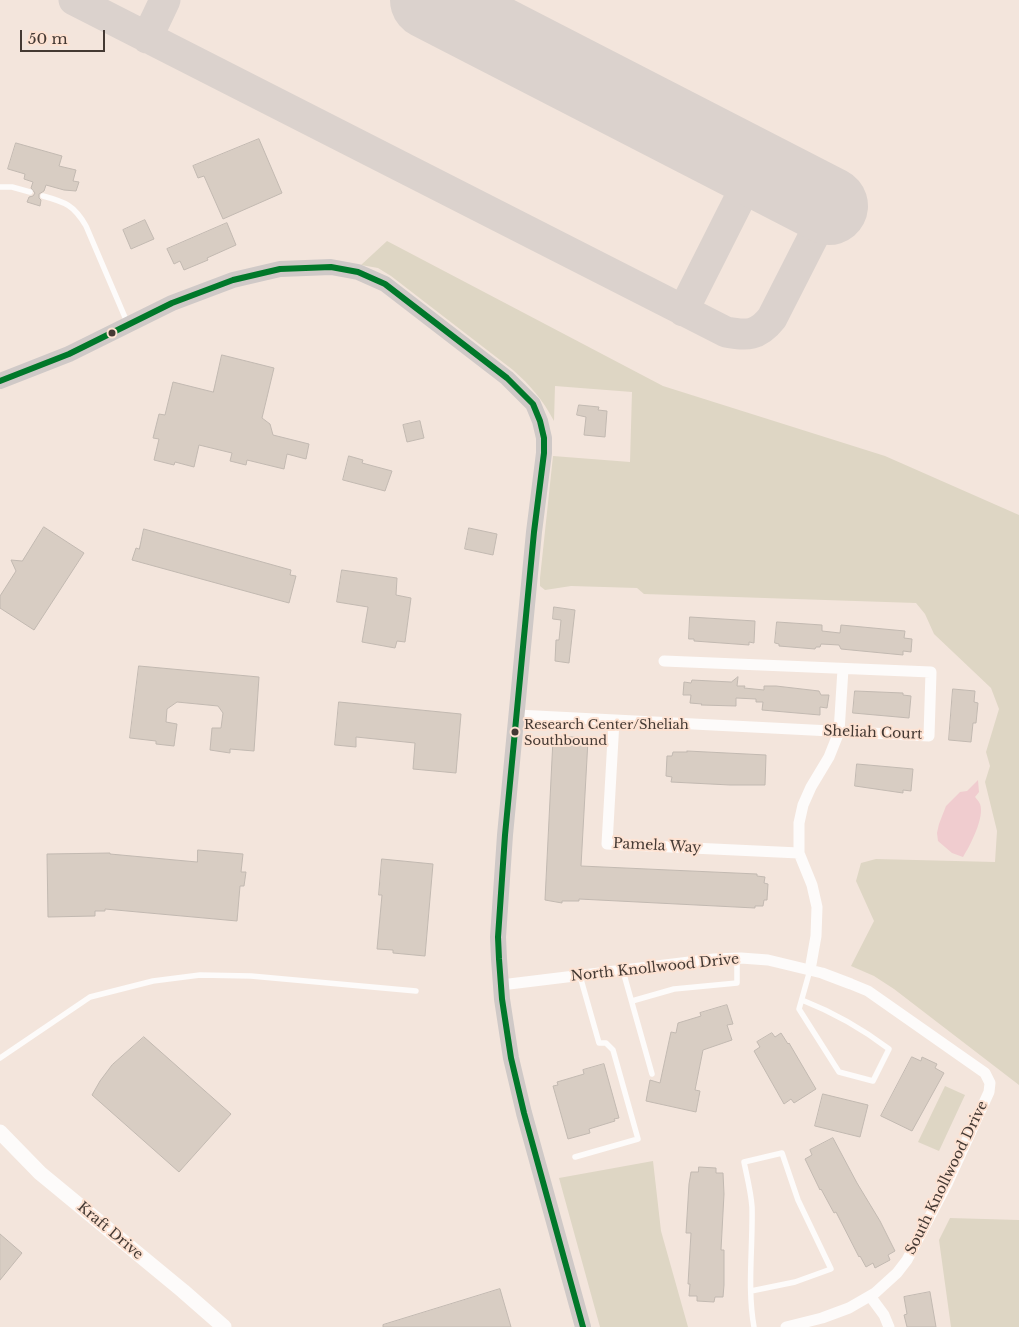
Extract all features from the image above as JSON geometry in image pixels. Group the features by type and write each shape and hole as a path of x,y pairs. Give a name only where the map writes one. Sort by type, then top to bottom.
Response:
{"main road":[{"path":"0,382 70,354 172,303 233,280 263,272 302,267 345,268 385,284 516,386 537,412 544,438 544,453 534,532 498,937 501,985 511,1058 524,1113 583,1327"}],"street":[{"name":"Sheliah Court","path":"517,715 928,736 931,672 664,661"},
{"path":"810,970 814,955 818,907 812,885 799,853 799,823 803,805 811,787 835,746 839,732 843,669"},
{"name":"Pamela Way","path":"614,721 607,844 799,853"},
{"name":"North Knollwood Drive","path":"501,985 708,960 737,958 768,960 810,970 868,991 987,1075"},
{"name":"South Knollwood Drive","path":"786,1327 849,1308 870,1296 884,1285 907,1260 947,1184 989,1092 990,1083 987,1075"},
{"name":"Kraft Drive","path":"0,1132 40,1173 224,1327"},
{"path":"870,1296 884,1314 890,1327"}],"lane":[{"path":"0,187 12,187 30,192"},
{"path":"42,196 65,203 80,215 128,324"},
{"path":"632,1001 674,989 737,983 737,958"},
{"path":"802,1000 832,1012 889,1049 873,1081 842,1073 836,1069 799,1009 810,970"},
{"path":"623,971 652,1074"},
{"path":"0,1058 90,997 152,981 200,975 251,976 416,990"},
{"path":"575,1157 638,1139 613,1050 609,1045 599,1043 580,976"},
{"path":"751,1291 796,1282 832,1269 798,1200 782,1152 744,1162 752,1206 751,1291 754,1327"}],"shaded area":[{"path":"387,241 663,386 885,456 1019,515 1019,1085 894,989 874,976 851,966 874,921 856,881 861,863 876,859 995,862 997,831 985,782 990,766 986,752 999,709 991,688 934,634 925,614 916,603 644,594 637,588 571,586 545,590 540,586 540,578 553,456 630,462 632,392 555,386 554,421 536,393 513,370 391,276 378,268 361,265"},
{"path":"978,780 979,792 975,797 980,804 981,810 979,824 963,857 952,853 938,841 937,833 946,806 960,792 967,791"},
{"path":"945,1086 965,1095 939,1151 918,1142"},
{"path":"653,1161 661,1231 688,1327 600,1327 559,1178"},
{"path":"950,1218 1019,1220 1019,1327 951,1327 939,1240"}],"building":[{"path":"259,139 282,193 223,219 204,176 198,178 193,166"},
{"path":"16,143 62,156 59,166 76,170 73,181 79,182 76,191 46,185 44,191 39,194 40,206 27,202 29,197 35,193 31,188 33,182 24,179 25,174 8,169"},
{"path":"145,220 154,239 131,249 123,230"},
{"path":"227,223 236,245 184,270 180,261 174,264 167,249"},
{"path":"222,355 274,368 262,418 270,424 273,435 309,444 306,459 287,454 284,469 247,460 246,465 230,461 232,453 199,445 194,467 175,462 174,465 154,460 159,439 153,438 159,414 165,415 173,382 213,392"},
{"path":"579,405 599,407 598,410 607,411 605,437 584,435 586,417 577,415"},
{"path":"420,421 424,438 407,442 403,425"},
{"path":"349,456 363,460 362,463 392,471 385,491 343,480"},
{"path":"44,527 84,553 34,630 0,608 0,596 16,571 11,560 22,561"},
{"path":"469,528 497,534 493,555 465,549"},
{"path":"144,529 291,570 290,575 296,576 289,603 132,560 136,548 139,549"},
{"path":"342,570 397,578 396,595 411,598 405,642 397,641 395,648 362,642 368,607 337,602"},
{"path":"554,607 575,610 569,663 555,661 556,640 559,640 561,620 553,619"},
{"path":"690,617 755,621 754,643 749,642 749,645 689,639"},
{"path":"777,622 822,625 822,631 840,633 841,625 905,631 904,638 912,639 911,652 903,651 903,655 841,649 839,645 821,644 820,647 815,649 779,646 779,644 775,643"},
{"path":"139,666 259,677 254,751 230,749 230,753 210,750 212,728 221,728 223,713 218,706 177,702 167,709 166,722 177,724 174,746 156,744 156,741 130,738"},
{"path":"738,677 737,686 745,686 744,688 764,690 764,686 776,686 819,691 821,695 829,695 827,708 820,707 820,715 762,710 763,702 756,702 756,699 736,698 736,706 701,705 690,703 691,695 683,695 684,682 691,683 692,680 731,682"},
{"path":"953,689 975,691 974,702 978,703 976,723 973,723 971,742 949,740"},
{"path":"855,691 903,693 903,695 911,696 909,718 853,713"},
{"path":"339,702 461,714 456,773 413,769 415,743 356,737 356,747 335,745"},
{"path":"562,736 588,740 581,866 757,874 757,876 765,877 764,883 768,884 767,900 764,900 763,906 755,906 755,908 579,899 579,901 562,901 562,903 545,900 553,739 561,739"},
{"path":"673,752 766,755 765,785 671,782 672,777 666,776 667,756 672,756"},
{"path":"857,764 913,769 911,791 903,790 903,793 855,786"},
{"path":"198,850 243,854 241,872 246,872 244,886 240,886 237,921 105,909 105,911 95,911 95,916 48,917 47,854 110,853 197,862"},
{"path":"382,859 433,864 425,956 393,953 393,950 377,949 382,895 379,895"},
{"path":"727,1005 733,1024 727,1025 732,1040 703,1050 695,1090 700,1091 696,1112 646,1101 650,1080 660,1083 671,1032 676,1033 678,1023 701,1016 700,1013"},
{"path":"772,1033 775,1037 781,1033 789,1043 816,1089 794,1103 791,1099 784,1104 754,1051 760,1047 757,1042"},
{"path":"144,1037 231,1114 179,1172 92,1095 112,1065"},
{"path":"912,1057 921,1061 922,1057 937,1064 935,1068 944,1073 912,1131 881,1116"},
{"path":"604,1064 619,1118 589,1129 590,1133 568,1139 553,1086 558,1085 557,1082 584,1074 583,1070"},
{"path":"823,1094 868,1105 860,1137 815,1126"},
{"path":"833,1138 895,1251 888,1255 890,1260 875,1268 873,1263 866,1267 859,1257 836,1212 834,1213 820,1190 805,1159 812,1155 810,1150"},
{"path":"699,1167 716,1168 716,1173 723,1173 724,1194 721,1250 724,1250 724,1285 723,1297 715,1297 714,1302 697,1301 697,1296 689,1296 691,1233 686,1233 689,1184 691,1172 698,1172"},
{"path":"0,1234 22,1253 0,1280"},
{"path":"500,1289 511,1327 383,1327 383,1325"},
{"path":"930,1292 936,1327 907,1327 904,1315 907,1314 904,1297"}],"taxiway":[{"path":"74,0 726,332 752,333 762,328 772,318 829,206"},
{"path":"147,38 165,0"},
{"path":"683,311 755,168"}],"runway":[{"path":"429,0 829,206"}],"transit line":[{"path":"0,381 69,354 172,303 233,280 280,269 331,267 358,272 385,284 507,378 533,404 544,438 544,453 534,532 505,835 498,937 499,959 502,999 511,1058 524,1113 583,1327"}],"place":[{"name":"Research Center/Sheliah Southbound","path":"515,732"}]}
